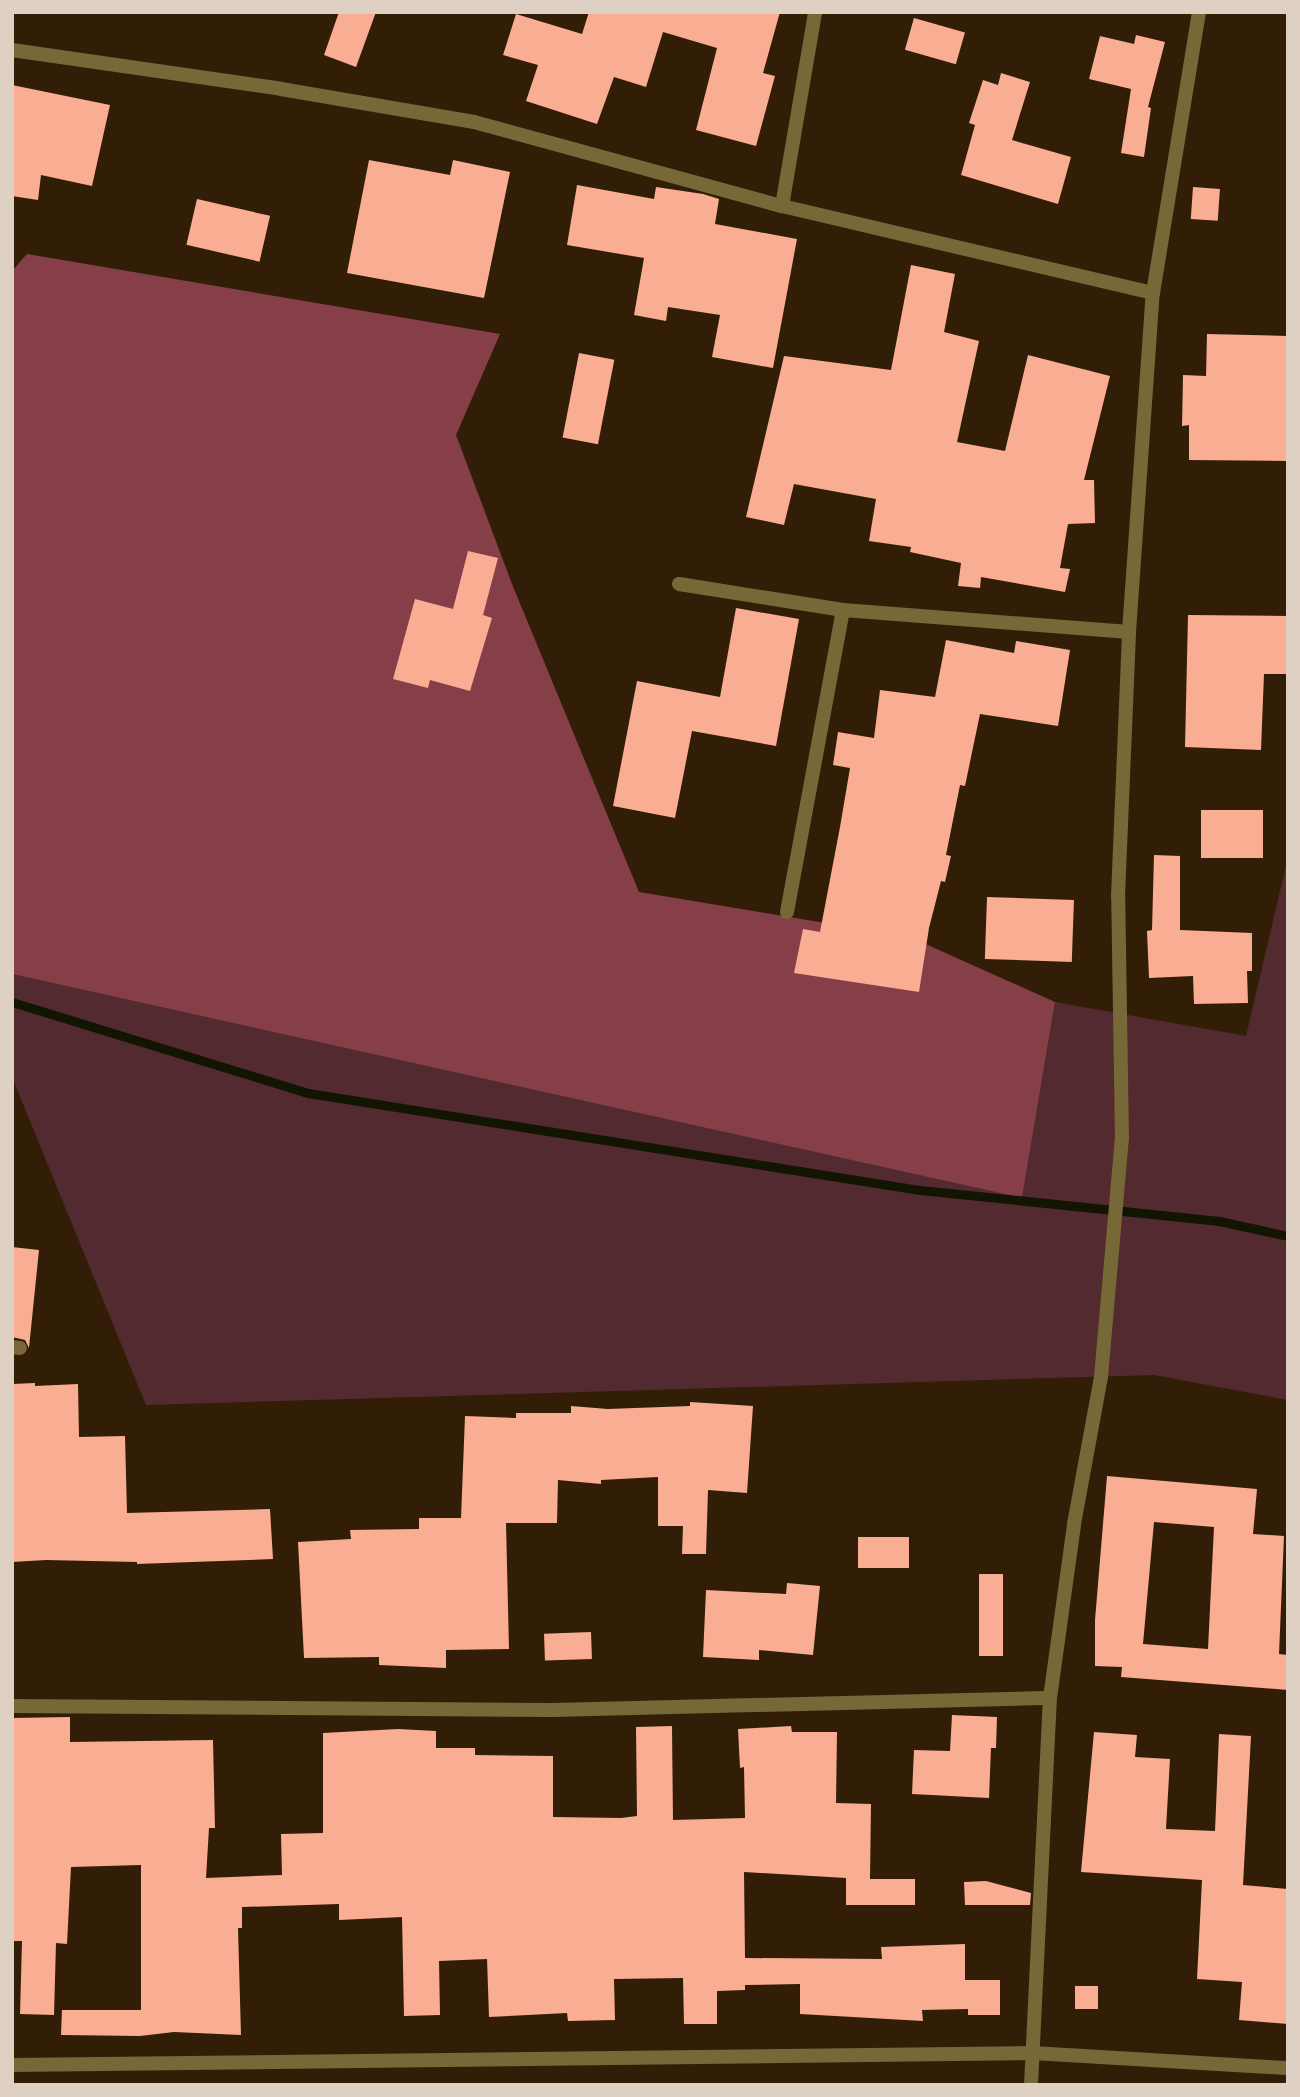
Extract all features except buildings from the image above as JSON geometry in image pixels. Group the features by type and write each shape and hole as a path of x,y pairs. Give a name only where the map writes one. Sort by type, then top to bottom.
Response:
{"street":[{"path":"782,206 814,12"},
{"path":"1031,2085 1050,1698 1074,1524 1101,1377 1122,1139 1118,897 1129,632 1153,293 1199,12"},
{"path":"12,50 281,89 474,122 782,206 1153,293"},
{"path":"679,584 843,610 1129,632"},
{"path":"787,912 843,610"},
{"path":"12,1706 553,1710 1050,1698"},
{"path":"12,2065 1033,2053 1288,2068"}],"shaded area":[{"path":"27,254 500,334 456,435 512,584 639,892 910,937 1055,1002 1022,1198 12,974 12,271"},
{"path":"1288,857 1288,1400 1154,1375 146,1405 12,1077 12,974 1022,1198 1055,1002 1246,1036"}],"waterway":[{"path":"12,1002 308,1093 920,1190 1219,1221 1288,1236"}]}
